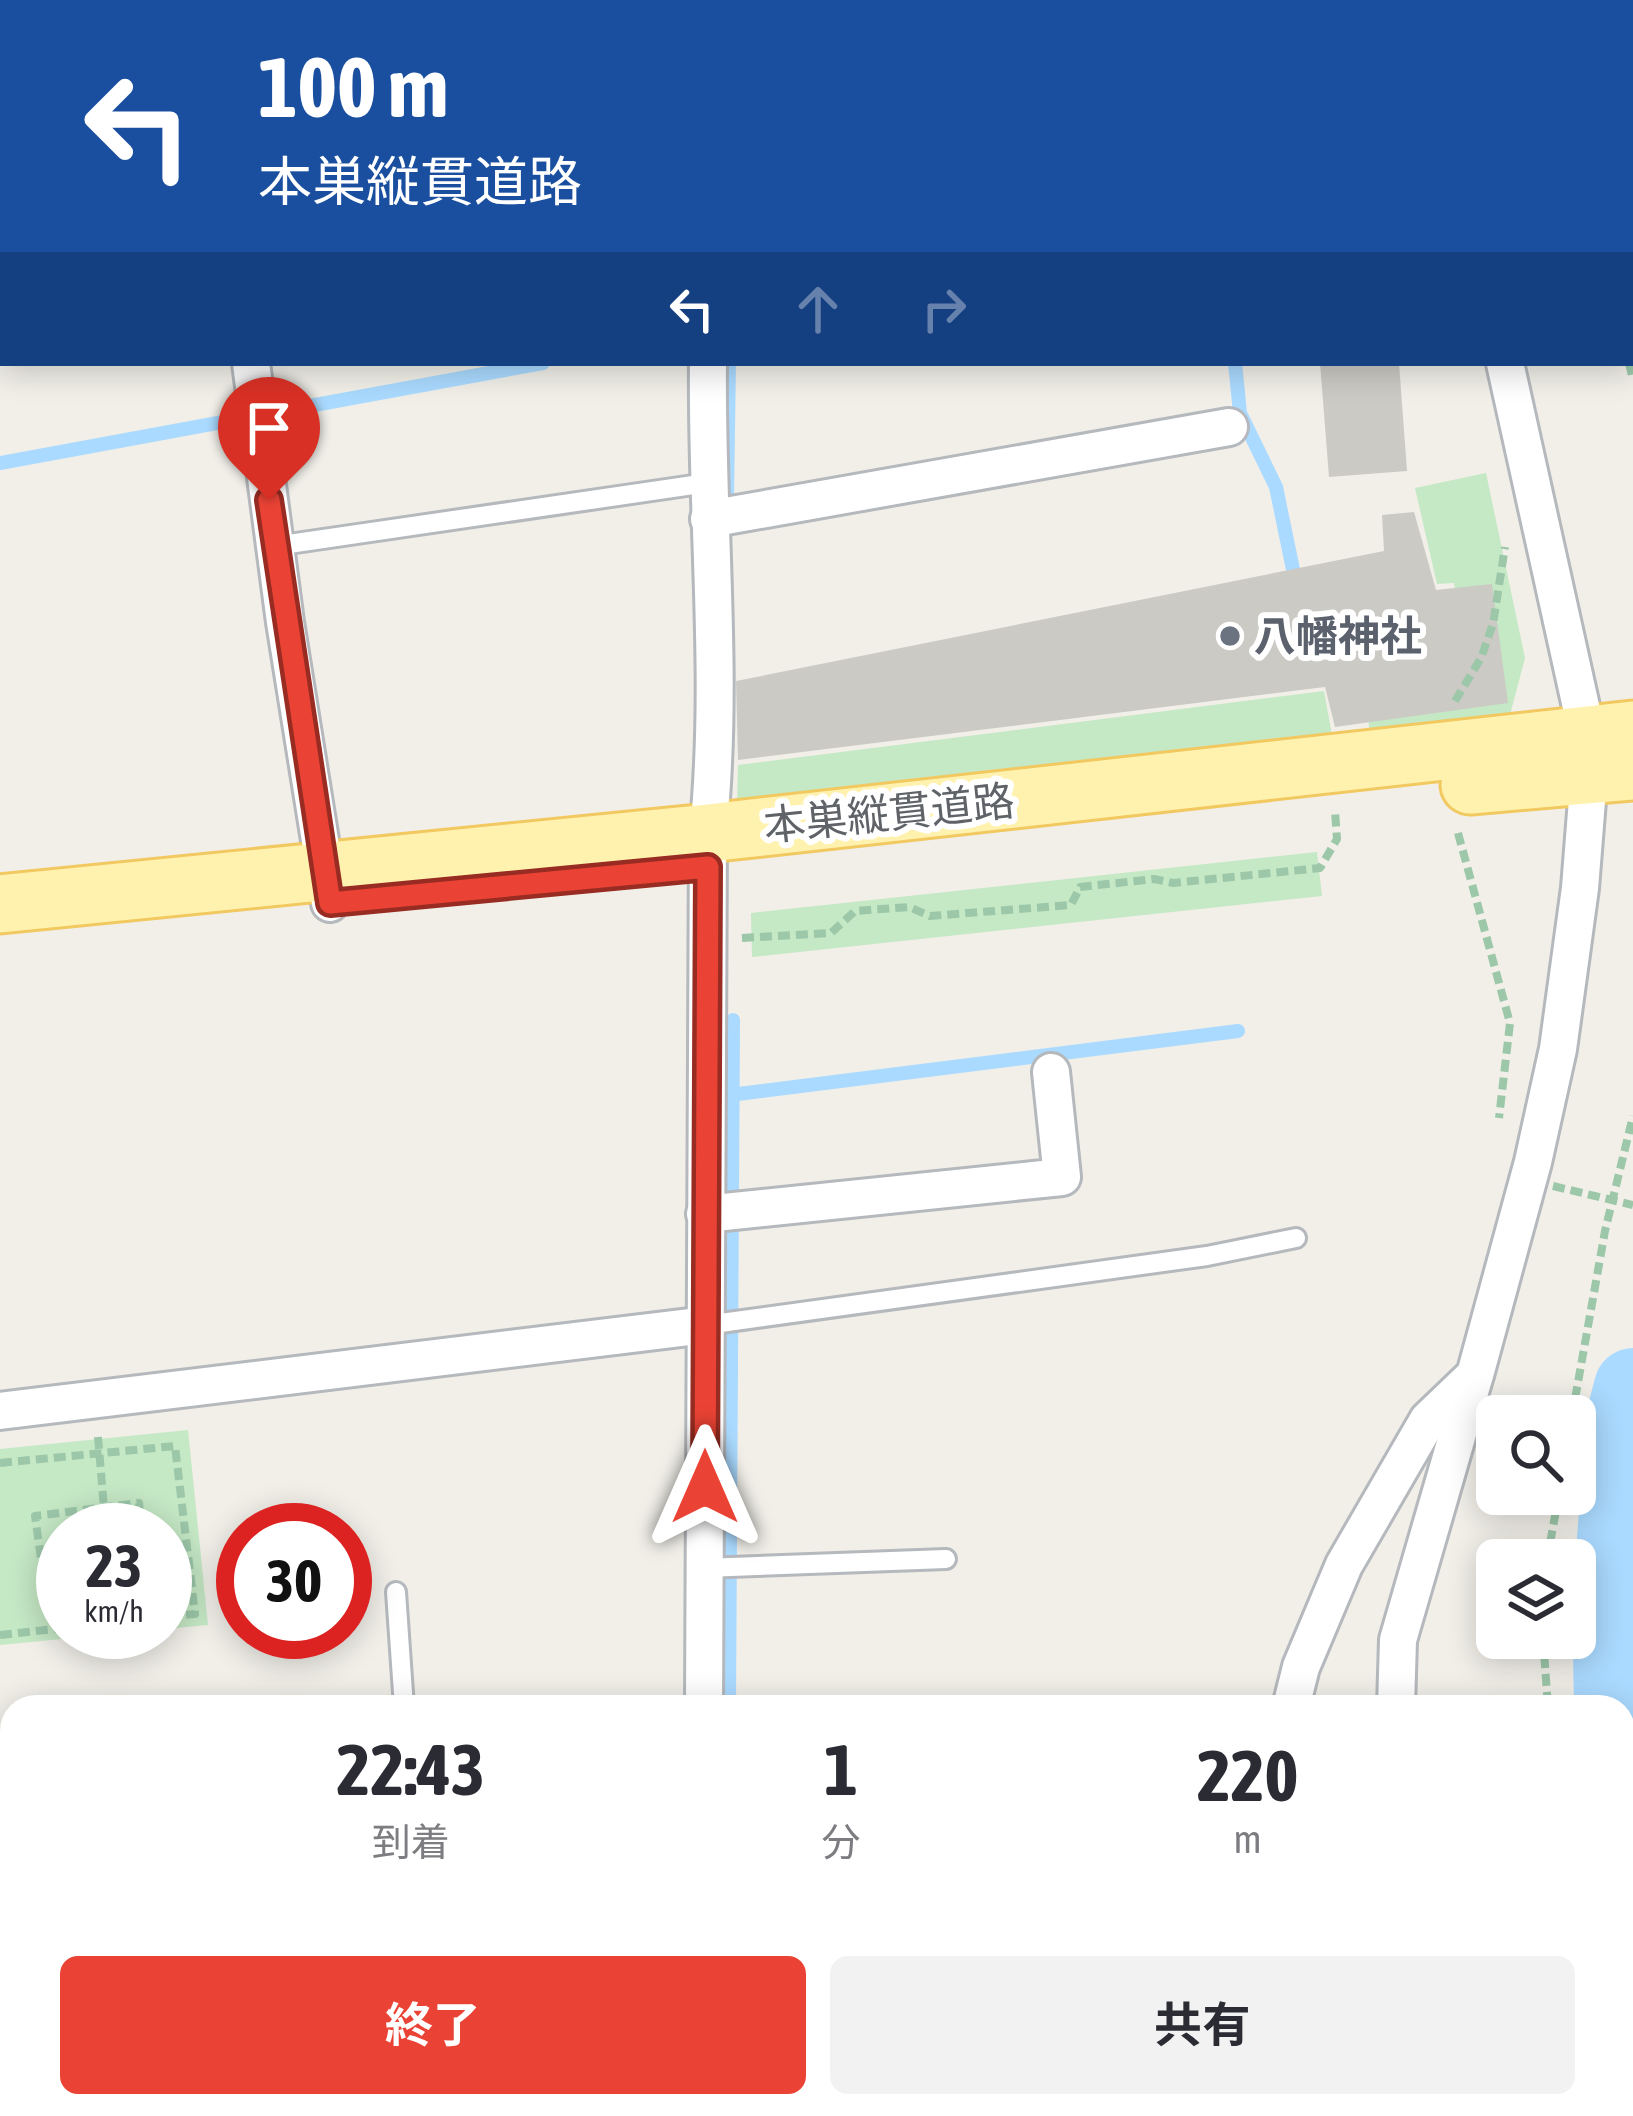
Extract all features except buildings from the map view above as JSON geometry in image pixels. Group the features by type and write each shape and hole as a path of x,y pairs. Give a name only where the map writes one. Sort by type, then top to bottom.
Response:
{"main road":[{"name":"本巣縦貫道路","path":"708,850 1335,798 1610,752"},
{"name":"本巣縦貫道路","path":"0,904 327,888 1610,752"},
{"name":"本巣縦貫道路","path":"0,938 327,888"}],"street":[{"path":"251,366 327,888"},
{"path":"704,1695 708,850 716,725 708,366"},
{"path":"1396,1695 1398,1640 1475,1375 1543,1174 1568,987 1610,752 1527,477 1506,366"},
{"path":"708,501 1229,428"},
{"path":"705,1214 1062,1177 1051,1072"},
{"path":"0,1411 706,1325"},
{"path":"1294,1695 1301,1666 1344,1565 1428,1420 1475,1375"}],"lane":[{"path":"275,546 708,501"},
{"path":"706,1325 1207,1256 1296,1238"},
{"path":"704,1568 946,1559"},
{"path":"396,1592 403,1695"}],"path":[{"path":"1452,706 1481,658 1492,624 1500,563 1527,477"},
{"path":"707,939 831,933 855,911 909,907 930,916 1071,904 1080,887 1320,868 1337,839 1335,798"},
{"path":"1458,833 1510,1023 1498,1124 1543,1174 1633,1205"},
{"path":"1576,1395 1605,1231 1633,1116"},
{"path":"94,1400 104,1503"},
{"path":"0,1463 175,1446 182,1503"},
{"path":"0,1635 36,1631"},
{"path":"1545,1659 1547,1695"}],"green space":[{"path":"1486,473 1525,658 1510,715 1370,737 1363,667 1465,650 1454,583 1437,584 1415,488"},
{"path":"1324,691 1334,746 737,807 738,765"},
{"path":"1317,852 1322,896 752,957 751,913"},
{"path":"188,1430 208,1625 192,1626 192,1503 36,1503 36,1642 0,1645 0,1449"}],"waterway":[{"path":"0,463 527,366"},
{"path":"727,496 729,366"},
{"path":"1235,366 1240,413 1276,487 1296,584"},
{"path":"729,1695 733,1020"},
{"path":"730,1095 1238,1031"},
{"path":"1613,1695 1611,1600 1626,1414 1633,1387"}],"place":[{"name":"八幡神社","path":"1230,636"}],"route":[{"path":"269,500 330,903 708,867 705,1487"}]}
